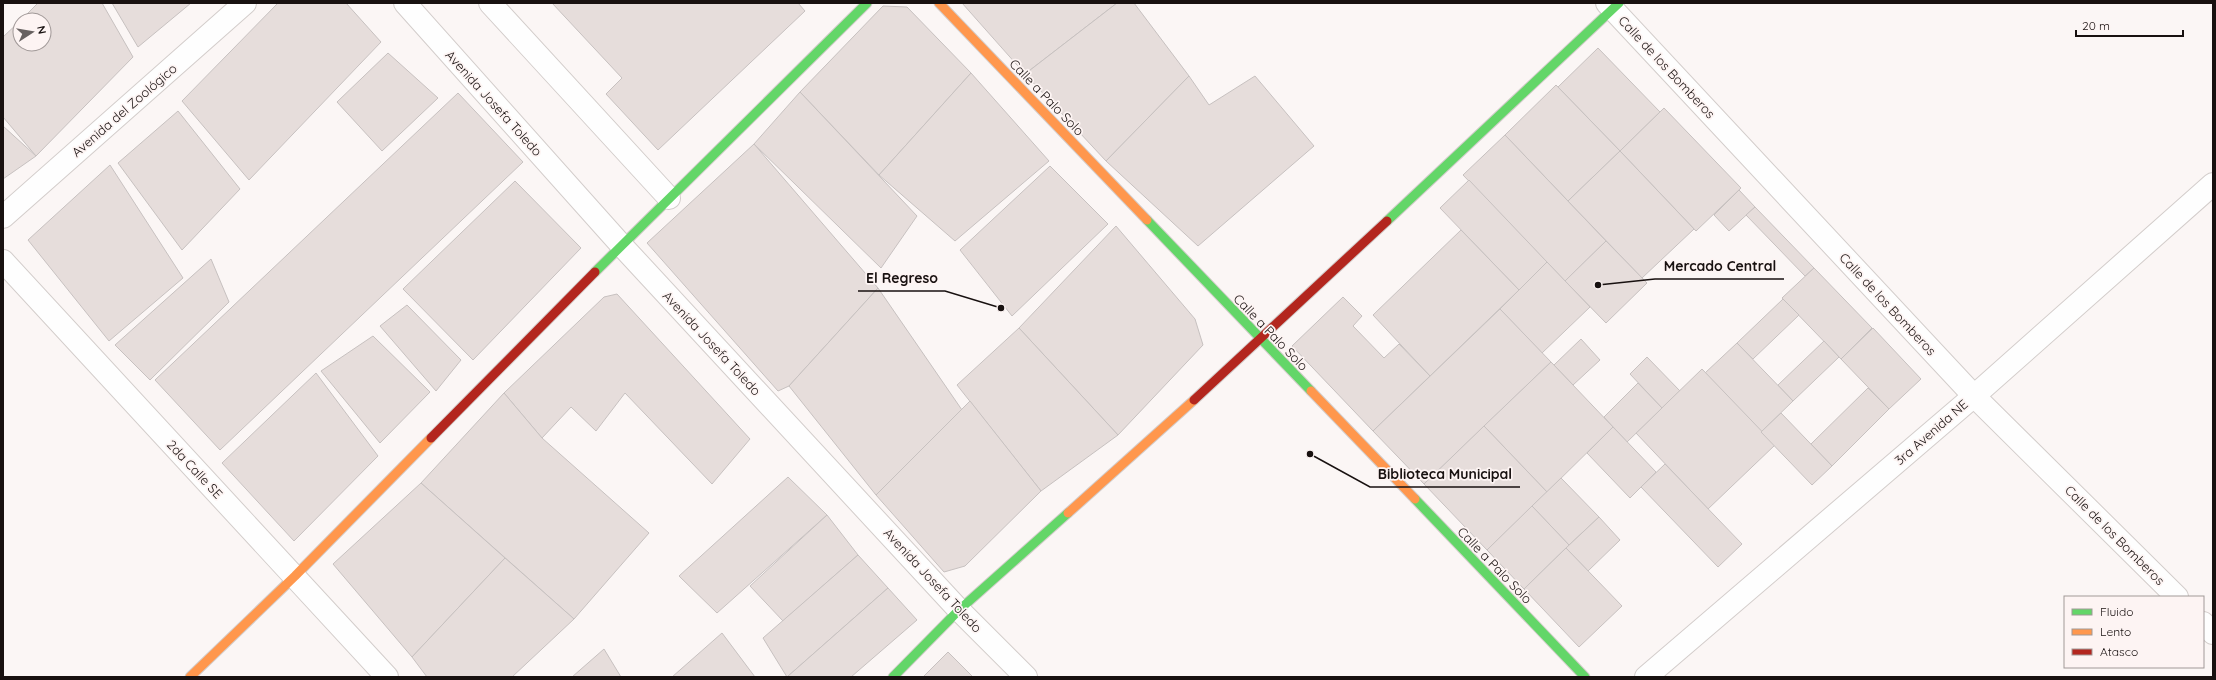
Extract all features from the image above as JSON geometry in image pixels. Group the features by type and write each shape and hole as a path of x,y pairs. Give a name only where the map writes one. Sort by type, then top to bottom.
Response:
{"street":[{"name":"Avenida del Zoológico","path":"3,216 245,3"},
{"name":"Avenida Josefa Toledo","path":"405,3 623,246 960,610 1026,677"},
{"path":"490,3 669,198"},
{"path":"190,677 295,576 669,198 867,3"},
{"name":"Calle a Palo Solo","path":"939,3 1585,677"},
{"path":"894,677 960,610 1261,340 1613,5"},
{"name":"Calle de los Bomberos","path":"1613,5 1974,396 2176,596"},
{"name":"3ra Avenida NE","path":"1646,677 1974,396 2213,184"},
{"name":"2da Calle SE","path":"3,261 387,677"},
{"path":"2204,624 2213,633"}],"building":[{"path":"38,3 102,3 133,57 36,156 3,117 3,37 12,29 12,52 52,52 52,12 29,12"},
{"path":"112,3 191,3 138,47"},
{"path":"278,3 346,3 381,42 249,180 182,101"},
{"path":"552,3 798,3 805,11 658,150 606,94 622,78"},
{"path":"962,3 1117,3 1025,74"},
{"path":"1117,3 1134,3 1189,76 1106,161 1025,74"},
{"path":"883,6 907,7 971,73 879,175 800,92"},
{"path":"1598,48 1660,112 1620,151 1558,87"},
{"path":"388,53 438,98 382,151 337,102"},
{"path":"971,73 1049,161 955,241 879,175"},
{"path":"1189,76 1209,105 1255,76 1314,146 1198,246 1106,161"},
{"path":"1556,85 1620,151 1568,201 1505,135"},
{"path":"800,92 917,216 881,268 754,144"},
{"path":"458,93 523,162 220,450 155,380"},
{"path":"1664,108 1741,188 1696,231 1620,151"},
{"path":"178,111 240,189 182,250 118,163"},
{"path":"3,126 36,156 3,179"},
{"path":"1505,135 1606,241 1565,281 1463,175"},
{"path":"754,144 878,288 789,386 778,391 647,243"},
{"path":"1620,151 1694,229 1642,278 1568,201"},
{"path":"110,165 183,278 109,341 28,240"},
{"path":"1050,166 1108,224 1012,316 960,250"},
{"path":"1469,180 1547,262 1519,290 1440,208"},
{"path":"515,181 581,248 473,360 403,289"},
{"path":"1739,190 1755,207 1729,231 1714,215"},
{"path":"1755,207 1814,268 1805,276 1746,215"},
{"path":"1116,226 1195,319 1203,345 1118,435 1019,328"},
{"path":"1461,230 1519,290 1430,376 1373,315"},
{"path":"1606,241 1647,283 1606,323 1565,281"},
{"path":"211,259 229,302 150,380 115,345"},
{"path":"1547,262 1590,307 1542,353 1500,309"},
{"path":"1814,268 1872,328 1841,359 1782,298"},
{"path":"878,288 962,410 876,495 789,386"},
{"path":"617,294 750,439 712,484 625,393 596,431 571,407 542,438 504,393 604,297"},
{"path":"1343,297 1362,316 1353,326 1384,358 1399,344 1430,376 1373,431 1292,346"},
{"path":"1783,299 1799,315 1753,359 1737,343"},
{"path":"407,305 461,360 436,391 380,326"},
{"path":"1500,309 1551,362 1424,484 1373,431"},
{"path":"1019,328 1118,435 1041,491 957,385"},
{"path":"1873,328 1921,379 1889,409 1841,359"},
{"path":"373,336 430,392 380,443 321,371"},
{"path":"1581,339 1600,360 1573,385 1554,365"},
{"path":"1824,341 1839,357 1793,401 1778,385"},
{"path":"1737,343 1793,401 1761,432 1705,373"},
{"path":"1647,357 1680,391 1662,408 1630,374"},
{"path":"1551,362 1613,427 1547,492 1484,426"},
{"path":"1702,369 1775,445 1708,509 1636,433"},
{"path":"316,373 378,456 294,541 222,463"},
{"path":"1638,383 1662,408 1627,442 1604,417"},
{"path":"1868,388 1889,409 1832,466 1811,444"},
{"path":"504,393 542,438 649,533 574,619 421,483"},
{"path":"970,401 1041,491 965,566 944,572 876,495"},
{"path":"1781,413 1832,466 1812,485 1761,432"},
{"path":"1484,426 1547,492 1487,550 1424,484"},
{"path":"1613,427 1656,472 1630,498 1587,453"},
{"path":"1665,464 1742,544 1718,567 1641,487"},
{"path":"788,477 827,515 717,613 679,576"},
{"path":"1561,478 1599,517 1569,545 1532,506"},
{"path":"421,483 505,558 412,657 333,564"},
{"path":"1532,506 1569,545 1524,589 1487,550"},
{"path":"827,515 858,555 783,621 750,586"},
{"path":"1599,517 1620,540 1588,571 1566,548"},
{"path":"1566,548 1622,606 1579,647 1524,589"},
{"path":"858,555 888,588 787,677 763,638"},
{"path":"505,558 574,619 512,677 427,677 412,657"},
{"path":"888,588 917,620 851,677 787,677"},
{"path":"722,633 755,677 672,677"},
{"path":"604,649 621,677 572,677"},
{"path":"948,652 973,677 923,677"}],"traffic: fast":[{"path":"595,272 867,3"},
{"path":"1387,221 1619,3"},
{"path":"1147,220 1311,391"},
{"path":"1415,499 1585,677"},
{"path":"893,677 959,610 1068,513"}],"traffic: slow":[{"path":"939,3 1147,220"},
{"path":"1311,391 1415,499"},
{"path":"1068,513 1194,400"},
{"path":"190,677 295,576 431,438"}],"traffic: jam":[{"path":"1194,400 1387,221"},
{"path":"431,438 595,272"}],"place":[{"name":"Mercado Central","path":"1598,285"},
{"name":"El Regreso","path":"1001,308"},
{"name":"Biblioteca Municipal","path":"1310,454"}]}
